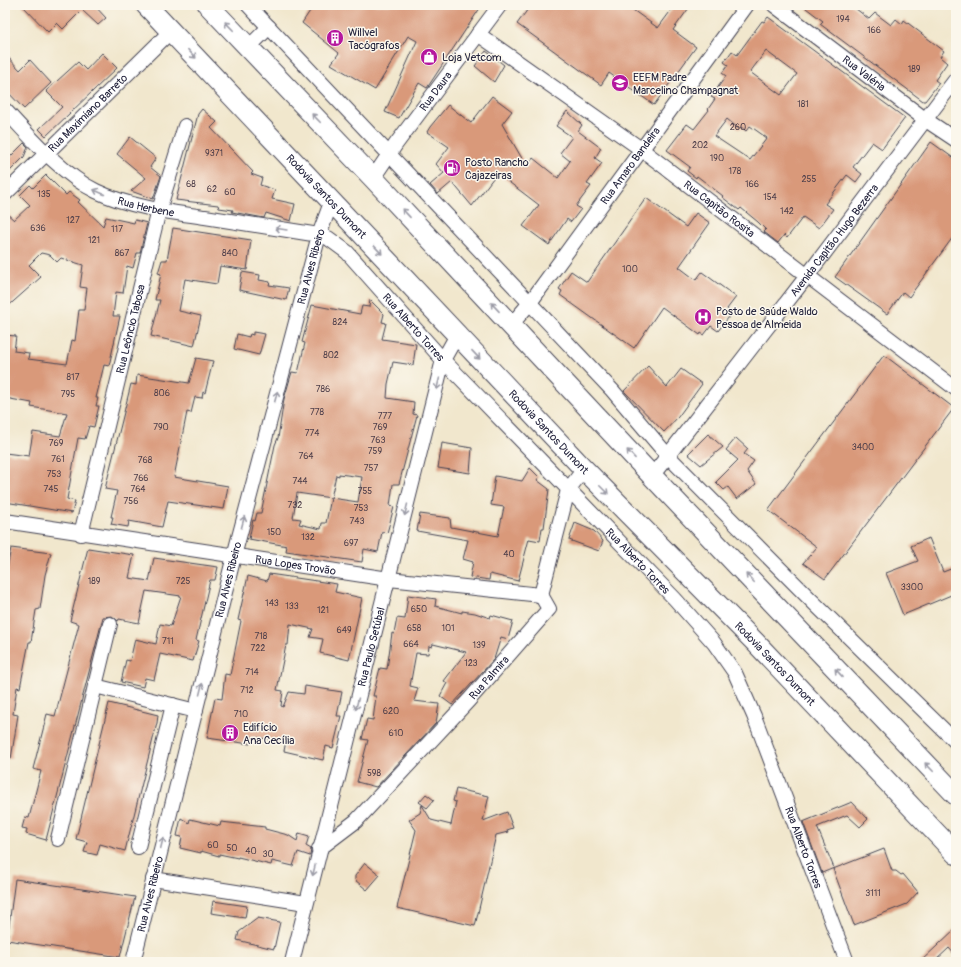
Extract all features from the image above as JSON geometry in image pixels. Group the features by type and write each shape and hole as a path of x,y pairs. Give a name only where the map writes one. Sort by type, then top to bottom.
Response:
{"highway":[{"name":"Rodovia Santos Dumont","path":"146,5 332,200 584,469 755,642 956,854"},
{"path":"208,5 373,178 652,476 956,795"}],"street":[{"path":"248,5 390,154 529,304 612,390 668,456 810,600 956,742"},
{"name":"Rua Daura","path":"373,178 500,5"},
{"name":"Rua Amaro Bandeira","path":"511,325 529,304 641,148 747,5"},
{"name":"Rua Valéria","path":"774,5 926,120 956,140"},
{"path":"249,47 269,27"},
{"name":"Rua Maximiano Barreto","path":"5,194 171,31"},
{"name":"Rua Capitão Rosita","path":"478,34 641,148 956,390"},
{"name":"Avenida Capitão Hugo Bezerra","path":"652,476 807,276 956,79"},
{"name":"Rua Herbene","path":"5,110 46,153 78,180 95,191 113,198 159,210 319,235"},
{"name":"Rua Leôncio Tabosa","path":"81,534 159,210 185,126"},
{"name":"Rua Alves Ribeiro","path":"133,962 234,556 319,235 332,200"},
{"name":"Rua Alberto Torres","path":"319,235 328,238 347,252 443,360 675,599 714,643 735,673 754,716 847,962"},
{"name":"Rua Paulo Setúbal","path":"292,962 319,849 389,579 443,360 457,335"},
{"path":"540,595 568,490 584,469"},
{"name":"Rua Lopes Trovão","path":"5,521 81,534 389,579 540,595"},
{"name":"Rua Palmira","path":"319,849 356,822 464,705 549,609 540,595"},
{"path":"58,839 110,624"},
{"path":"95,686 196,711"},
{"path":"138,847 173,705"},
{"path":"153,879 306,903"}],"building":[{"path":"22,5 94,5 106,18 98,25 82,10 63,29 57,23 48,32"},
{"path":"314,5 482,5 427,88 419,83 399,118 385,112 417,41 408,36 375,90 331,64 339,53 302,23"},
{"name":"EEFM Padre Marcelino Champagnat","path":"531,5 626,5 658,28 675,5 691,5 673,30 696,47 654,105 609,73 601,85 517,24"},
{"path":"802,5 851,5 869,19 875,13 891,25 896,19 902,24 904,20 944,51 940,57 947,63 935,80 939,83 925,101 923,101 820,24 823,21"},
{"path":"768,17 905,118 882,149 872,142 853,167 862,174 856,182 847,175 825,204 833,209 819,228 803,217 787,238 784,235 778,243 764,232 766,230 741,208 739,210 697,176 696,178 687,171 690,167 667,150 687,124 694,129 709,110 708,109 715,99 711,97 726,76 722,73 728,65 724,62 732,51 737,55 762,21 764,22","holes":["766,51 797,74 781,95 750,72","727,119 739,129 741,127 746,131 750,126 767,138 750,160 714,136"]},
{"path":"486,51 504,65 494,82 475,66"},
{"path":"102,53 117,68 46,136 39,129 62,107 46,91 78,62 86,70"},
{"path":"5,54 20,70 30,60 51,83 24,109 5,89"},
{"path":"492,96 512,111 502,124 527,167 533,158 558,178 570,161 560,153 572,137 556,126 567,111 582,125 578,131 601,148 595,158 602,163 587,184 591,186 576,206 581,209 571,222 567,219 549,245 523,226 539,205 497,173 472,206 452,182 438,194 430,185 444,173 436,164 449,147 427,132 430,127 448,105 471,123"},
{"path":"202,109 217,122 211,128 253,172 251,174 262,178 260,185 275,190 272,199 295,204 291,221 266,213 264,218 232,212 233,210 219,208 218,205 176,200 198,114"},
{"path":"130,137 156,158 150,167 161,176 153,199 131,191 146,178 117,154"},
{"path":"931,142 956,160 956,233 909,297 903,292 887,314 835,277"},
{"path":"24,143 28,147 24,157 5,176 5,162"},
{"path":"46,175 66,195 69,192 80,200 78,202 103,226 106,217 134,223 135,220 147,223 140,253 137,253 133,268 127,266 123,293 116,292 113,316 120,316 109,366 104,365 96,398 98,398 96,406 99,406 94,427 89,426 85,439 78,438 67,499 75,501 72,513 5,502 5,453 29,456 33,432 60,436 67,413 31,407 32,403 5,398 5,335 16,336 14,351 29,353 28,359 67,364 72,340 75,341 79,310 84,310 87,288 80,287 83,265 61,258 57,262 50,255 41,253 29,265 41,277 5,309 5,212 14,220 30,205 20,195 30,185 33,188"},
{"path":"646,198 686,227 696,213 710,223 679,267 696,280 702,272 736,297 727,309 732,313 718,331 711,326 704,335 701,333 700,335 662,307 634,348 560,295 562,291 559,289 571,271 587,282"},
{"path":"173,228 251,240 247,270 220,266 217,284 185,279 179,311 201,316 194,346 151,336 160,300 155,300 161,274 158,273 162,260 167,260"},
{"path":"242,272 260,275 259,280 270,282 269,285 289,288 286,300 239,290"},
{"path":"370,300 384,314 382,322 386,323 382,339 416,344 413,365 393,362 388,384 387,398 414,402 413,414 417,415 399,484 393,484 390,506 394,507 387,533 382,532 378,552 364,549 362,562 286,551 287,546 249,539 253,520 255,521 257,513 261,513 275,445 278,438 284,399 292,372 298,373 305,343 302,342 312,305 360,314 362,306 369,307","holes":["339,474 362,477 358,502 331,498 336,475 339,476","297,493 331,498 326,523 322,523 321,529 299,524 301,519 293,518"]},
{"path":"253,332 265,334 259,355 234,349 237,334 249,337 250,334 253,335"},
{"path":"884,355 954,408 825,579 803,563 817,547 768,510"},
{"path":"196,358 213,361 205,393 203,392 202,398 195,397 191,413 187,412 174,477 228,486 224,509 168,501 162,527 129,521 128,527 111,524 113,517 111,517 117,491 105,489 131,384 136,385 137,375 189,383"},
{"path":"648,366 667,387 681,369 702,384 678,417 664,432 624,391"},
{"path":"708,434 723,447 701,465 688,454"},
{"path":"736,438 748,449 744,454 754,461 747,471 756,484 737,499 728,487 724,490 716,482 738,460 726,450"},
{"path":"442,443 472,448 470,473 438,468"},
{"path":"530,468 539,477 537,480 549,489 544,528 542,528 540,541 529,539 518,581 490,574 489,580 470,577 473,562 463,559 468,540 417,531 420,514 450,518 451,527 498,536 504,507 491,505 495,476 522,481"},
{"path":"575,523 594,531 603,541 599,551 569,540"},
{"path":"929,538 943,572 956,567 956,593 903,615 886,573 918,561 911,546"},
{"path":"11,548 51,553 45,575 40,609 36,610 31,642 29,642 20,688 17,687 13,714 18,715 11,759 5,758 5,579"},
{"path":"88,548 134,555 129,578 149,581 154,558 218,567 215,580 210,580 196,640 199,641 193,661 160,654 154,680 145,678 143,687 121,682 126,660 130,661 135,639 156,644 160,624 171,626 181,596 146,591 139,623 119,619 118,621 112,616 103,617 46,840 26,834 27,829 22,828 25,817 29,818 41,771 33,769 47,714 55,716 79,624 70,621"},
{"path":"269,574 337,584 335,592 362,598 349,660 320,653 323,639 310,637 313,629 290,624 288,645 286,645 277,690 283,691 281,706 283,707 289,692 304,694 305,686 342,692 337,716 341,716 333,748 326,746 323,760 284,751 286,741 251,737 250,744 207,738 215,698 222,699 225,674 230,675 241,621 238,620 248,576 267,581"},
{"path":"408,595 436,599 435,606 462,613 462,611 475,613 490,618 491,615 513,621 508,639 501,637 494,659 452,705 440,696 447,683 444,681 466,652 433,644 432,647 429,646 428,654 416,653 410,686 418,688 414,701 439,704 436,723 376,787 357,782 368,740 362,739 367,719 373,720 376,696 373,696 380,668 387,669 392,633 394,634 397,618 405,619"},
{"path":"109,703 158,715 125,851 100,844 97,855 84,852 87,842 76,839"},
{"path":"456,789 489,796 483,821 507,812 513,828 507,830 508,832 496,835 475,926 397,908 416,830 409,820 420,813 422,805 431,820 451,825 456,802 453,801"},
{"path":"426,794 434,800 427,808 419,802"},
{"path":"852,802 868,819 860,827 847,815 817,827 834,868 822,873 803,822"},
{"path":"181,818 189,823 190,819 220,826 221,822 265,827 265,829 288,835 297,841 299,833 309,836 306,846 311,849 310,856 298,852 293,866 272,861 271,865 238,857 219,854 219,856 201,851 201,853 180,848 182,837 177,836"},
{"path":"884,849 892,871 896,871 901,875 903,874 918,892 907,904 854,925 833,869"},
{"path":"365,863 380,875 367,890 355,880 355,876"},
{"path":"15,879 135,897 120,957 7,940"},
{"path":"213,901 247,906 245,918 211,913"},
{"path":"258,918 280,922 274,949 237,940 239,932"},
{"path":"956,928 956,956 949,948 934,962 920,962"}],"place":[{"name":"Willvel Tacógrafos","path":"335,38"},
{"name":"Loja Vetcom","path":"429,57"},
{"name":"EEFM Padre Marcelino Champagnat","path":"620,83"},
{"name":"Posto Rancho Cajazeiras","path":"452,168"},
{"name":"Posto de Saúde Waldo Pessoa de Almeida","path":"703,317"},
{"name":"Edifício Ana Cecília","path":"230,733"}]}
